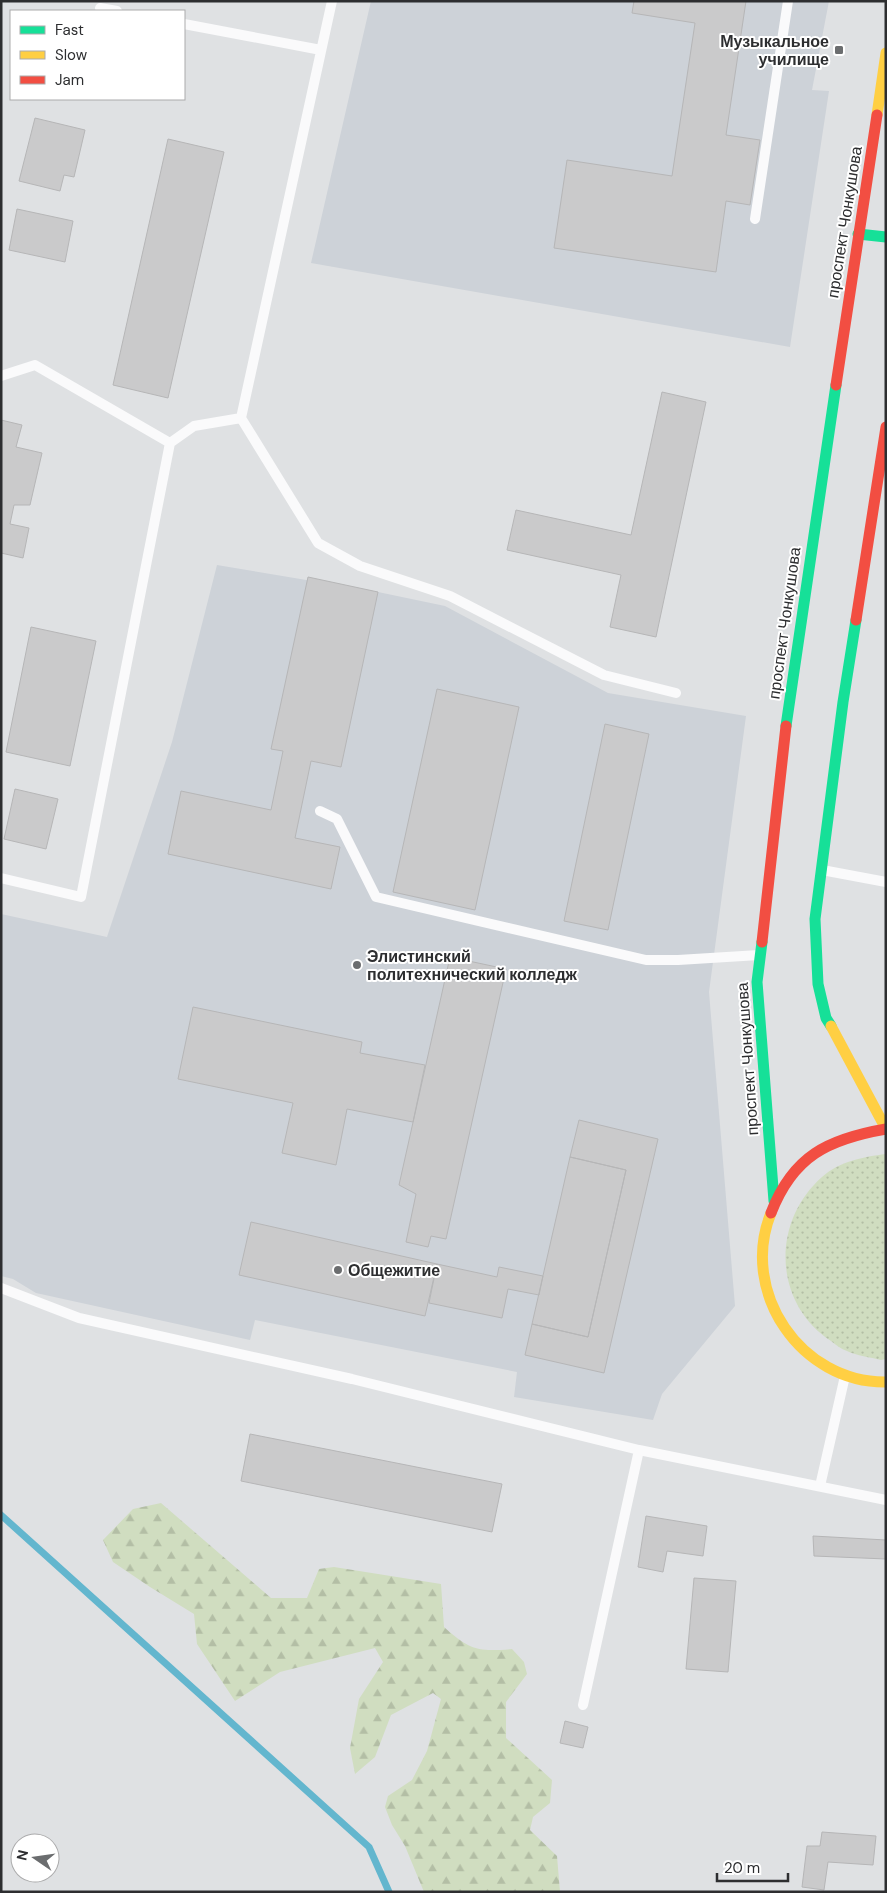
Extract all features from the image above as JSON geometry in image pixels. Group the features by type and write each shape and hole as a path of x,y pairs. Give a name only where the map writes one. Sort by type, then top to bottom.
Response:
{"main road":[{"name":"проспект Чонкушова","path":"774,1201 757,982 789,699 886,53"},
{"path":"858,234 886,237"},
{"path":"886,426 882,474 843,702 814,918 818,984 826,1018 886,1129 852,1135 820,1149 793,1172 774,1201 764,1234 762,1270 771,1304 788,1334 814,1359 845,1376 881,1383 886,1396"}],"lane":[{"path":"332,1 241,418 318,543 360,566 450,596 604,675 676,692"},
{"path":"756,219 788,1"},
{"path":"100,8 111,10"},
{"path":"185,24 321,50"},
{"path":"1,376 35,365 170,444"},
{"path":"1,878 81,897 170,444 194,426 241,418"},
{"path":"320,811 337,819 376,897 646,960 760,955"},
{"path":"821,869 886,882"},
{"path":"1,1288 78,1318 352,1379 639,1450 886,1500"},
{"path":"820,1486 845,1376"},
{"path":"583,1705 639,1450"}],"shaded area":[{"path":"371,1 829,1 812,90 829,91 790,347 311,263"},
{"name":"Элистинский политехнический колледж","path":"217,565 378,592 445,606 608,693 746,716 709,992 735,1306 662,1394 653,1420 514,1397 517,1372 255,1320 250,1340 36,1293 13,1279 1,1276 1,914 107,937 172,742"}],"green space":[{"path":"886,1154 886,1359 881,1360 843,1349 812,1325 798,1306 789,1284 786,1262 787,1239 794,1216 805,1195 822,1177 836,1167 860,1158"},
{"path":"161,1503 271,1598 307,1598 319,1569 334,1567 441,1584 444,1627 461,1641 475,1648 490,1650 512,1649 524,1662 527,1674 506,1702 506,1738 552,1780 550,1803 533,1817 530,1830 557,1856 560,1892 424,1892 405,1846 392,1825 385,1807 388,1796 412,1780 427,1751 441,1699 433,1693 391,1715 375,1757 355,1774 350,1748 359,1699 383,1662 375,1648 280,1672 235,1701 197,1644 194,1614 113,1562 103,1540 133,1509"}],"building":[{"path":"634,1 746,1 726,135 760,140 750,205 726,201 716,272 554,248 567,160 672,176 695,23 632,13"},
{"path":"35,118 85,130 74,177 64,175 60,191 19,181"},
{"path":"168,139 224,152 168,398 113,385"},
{"path":"17,209 73,221 65,262 9,250"},
{"path":"662,392 706,402 656,637 610,627 621,575 507,550 516,510 631,535"},
{"path":"1,420 22,425 16,447 42,453 30,505 14,505 10,524 29,528 23,558 1,553"},
{"path":"308,577 378,592 341,767 311,761 295,838 340,847 331,889 168,854 181,791 271,810 283,751 271,749"},
{"path":"31,627 96,641 70,766 6,752"},
{"path":"437,689 519,707 475,910 393,892"},
{"path":"605,724 649,734 608,930 564,921"},
{"path":"15,789 58,799 46,849 4,839"},
{"path":"450,957 506,969 446,1239 431,1236 428,1247 406,1242 416,1194 399,1185"},
{"path":"193,1007 362,1042 360,1053 425,1065 413,1122 347,1109 336,1165 282,1153 293,1103 178,1079"},
{"path":"579,1120 658,1139 604,1373 525,1355 532,1324 588,1337 626,1170 570,1157"},
{"path":"570,1157 626,1170 588,1337 532,1324"},
{"name":"Общежитие","path":"251,1222 437,1264 425,1316 239,1275"},
{"path":"437,1264 497,1277 499,1267 543,1276 539,1295 508,1289 502,1318 429,1303"},
{"path":"250,1434 502,1484 492,1532 241,1481"},
{"path":"646,1516 707,1526 703,1556 667,1551 663,1572 638,1567"},
{"path":"813,1536 886,1540 886,1559 814,1556"},
{"path":"694,1578 736,1581 728,1672 686,1669"},
{"path":"565,1721 588,1727 583,1748 560,1743"},
{"path":"822,1832 876,1836 873,1865 828,1862 824,1890 802,1887 807,1846 820,1846"}],"waterway":[{"path":"1,1515 369,1847 389,1892"}],"traffic: fast":[{"path":"858,234 886,237"},
{"path":"786,726 836,385"},
{"path":"831,1026 826,1018 818,984 815,919 843,702 856,620"},
{"path":"762,942 757,982 774,1201"}],"traffic: slow":[{"path":"877,115 886,53"},
{"path":"831,1026 886,1129"},
{"path":"771,1213 763,1243 764,1273 771,1301 785,1328 804,1350 828,1367 855,1378 886,1382"}],"traffic: jam":[{"path":"836,385 877,115"},
{"path":"856,620 886,427"},
{"path":"762,942 786,726"},
{"path":"771,1213 790,1177 815,1153 847,1138 886,1129"}],"place":[{"name":"Музыкальное училище","path":"839,50"},
{"name":"Элистинский политехнический колледж","path":"357,965"},
{"name":"Общежитие","path":"338,1270"}]}
